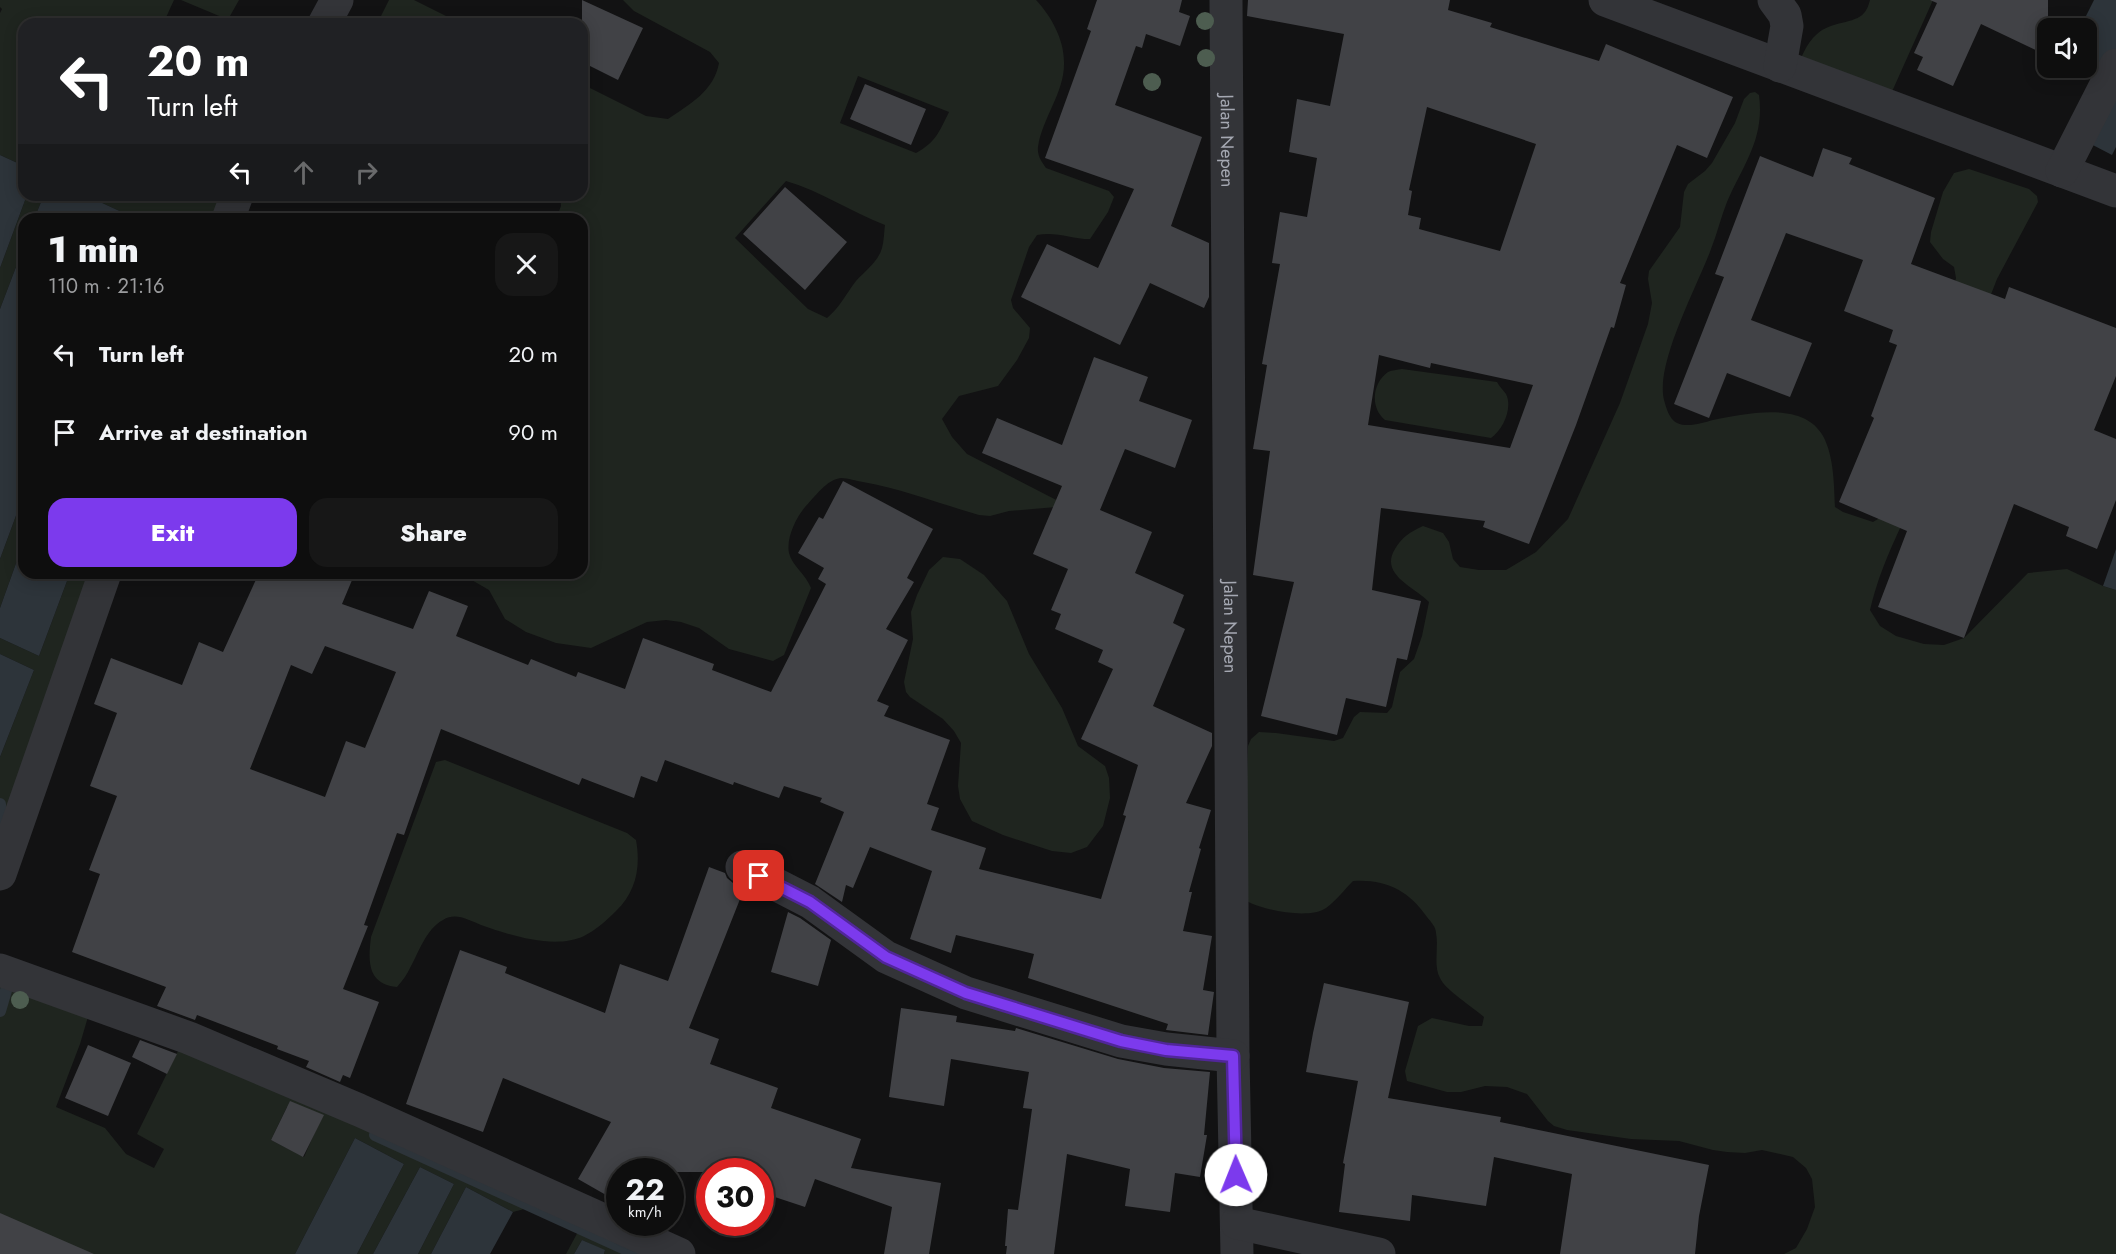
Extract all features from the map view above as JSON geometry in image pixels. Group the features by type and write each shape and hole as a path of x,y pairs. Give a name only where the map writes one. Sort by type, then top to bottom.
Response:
{"street":[{"path":"327,18 337,0"},
{"name":"Jalan Nepen","path":"1227,0 1233,1056 1237,1238"},
{"path":"1605,0 2116,191"},
{"path":"1774,0 1785,15 1787,26 1780,66"},
{"path":"2062,171 2116,65"},
{"path":"0,874 103,579"},
{"path":"742,867 810,902 886,957 966,993 1121,1041 1166,1050 1233,1056"},
{"path":"0,970 221,1052 359,1110 679,1254"},
{"path":"1237,1238 1379,1254"}],"shaded area":[{"path":"0,0 174,0 166,18 18,18 18,163 0,155 0,13 2,9"},
{"path":"181,0 239,0 230,16 224,18"},
{"path":"389,0 414,0 450,18 380,18"},
{"path":"623,0 1036,0 1056,28 1062,45 1064,62 1061,84 1040,136 1039,156 1046,168 1109,191 1114,197 1108,212 1090,239 1051,234 1037,235 1029,247 1011,300 1013,308 1030,328 1029,338 1017,360 998,386 959,396 942,419 952,437 967,454 1068,506 1009,511 990,516 979,515 878,485 844,478 836,479 821,490 805,507 790,535 789,553 811,588 784,655 773,661 729,649 699,628 666,620 647,622 591,648 556,643 526,632 505,619 489,590 470,579 588,579 588,213 558,213 561,201 588,201 588,87 646,116 668,119 700,96 712,81 719,63 710,52 634,11","holes":["858,76 949,112 933,140 916,153 840,123","786,181 811,190 885,225 883,245 878,258 856,281 827,318 808,309 735,238"]},
{"path":"1870,0 1933,0 1886,105 1795,71 1807,46 1817,34 1829,27 1860,17"},
{"path":"2094,0 2116,0 2116,49 2103,75 2097,72 2097,18 2085,18"},
{"path":"2116,89 2116,147 2112,155 2087,142"},
{"path":"1755,92 1759,95 1760,111 1756,138 1727,202 1711,249 1671,345 1663,384 1664,400 1672,419 1686,425 1757,413 1772,412 1802,417 1814,425 1827,444 1833,471 1835,507 1843,512 1873,522 1878,519 1935,368 1956,278 1954,267 1943,259 1930,242 1943,192 1954,173 1969,169 2029,189 2037,196 2038,202 1997,279 1883,567 1870,610 1880,626 1896,636 1924,644 1944,645 1964,638 2028,573 2067,569 2116,590 2116,1254 1784,1254 1796,1248 1807,1229 1815,1207 1812,1179 1806,1168 1793,1157 1762,1150 1745,1153 1727,1152 1679,1141 1631,1139 1567,1130 1554,1126 1548,1121 1527,1094 1507,1087 1485,1086 1461,1092 1447,1092 1407,1081 1405,1071 1418,1026 1432,1018 1469,1026 1482,1026 1484,1017 1443,983 1437,967 1435,929 1420,908 1404,893 1386,884 1353,881 1326,908 1308,913 1272,910 1243,899 1248,746 1251,739 1259,732 1334,741 1343,738 1354,717 1360,712 1387,713 1392,707 1400,672 1414,659 1422,636 1429,602 1401,580 1392,566 1391,558 1395,549 1400,541 1410,533 1423,526 1443,533 1449,542 1453,559 1460,567 1506,570 1536,552 1568,519 1620,403 1648,324 1652,303 1649,271 1680,227 1684,192 1688,184 1712,163 1735,123 1744,99 1750,93"},
{"path":"0,155 18,163 18,201 25,201 20,213 18,213 18,219 0,268"},
{"path":"25,201 42,201 36,213 20,213"},
{"path":"42,201 98,201 124,213 36,213"},
{"path":"98,201 225,201 220,213 124,213"},
{"path":"18,219 18,262 0,309 0,268"},
{"path":"18,262 18,510 0,559 0,309"},
{"path":"1402,369 1497,382 1508,400 1503,424 1491,438 1385,420 1377,409 1376,389 1388,372"},
{"path":"18,510 18,558 0,608 0,559"},
{"path":"2116,549 2116,590 2103,586"},
{"path":"943,557 960,559 984,575 1007,601 1029,654 1062,708 1078,746 1105,766 1109,778 1110,798 1103,826 1087,847 1071,853 1052,851 1003,835 972,821 960,799 958,786 961,743 943,719 906,692 904,682 913,639 911,612 929,570"},
{"path":"18,558 18,579 68,579 39,656 0,638 0,608"},
{"path":"68,579 103,579 0,874 0,757 34,670 0,654 0,638 39,656"},
{"path":"415,579 470,579 417,580"},
{"path":"0,654 34,670 0,757"},
{"path":"445,760 627,833 636,840 638,860 635,878 628,896 612,915 593,931 572,940 560,942 532,940 462,918 453,917 443,920 427,935 397,987 387,985 375,976 372,970 371,937 436,762"},
{"path":"0,970 606,1223 606,1236 636,1236 679,1254 604,1254 605,1251 582,1240 574,1254 566,1254 580,1228 532,1207 513,1212 466,1187 431,1254 418,1254 454,1184 420,1167 373,1254 357,1254 404,1164 355,1138 295,1254 35,1254 0,1213","holes":["90,1010 178,1051 137,1134 164,1149 154,1168 126,1154 105,1128 56,1107 80,1044","287,1107 319,1123 304,1157 271,1140"]},
{"path":"355,1138 404,1164 357,1254 295,1254"},
{"path":"420,1167 454,1184 418,1254 373,1254"},
{"path":"466,1187 513,1212 490,1254 431,1254"},
{"path":"582,1240 605,1250 604,1254 574,1254"}],"building":[{"path":"582,0 643,28 618,80 588,65 588,18 582,18"},
{"path":"1097,0 1182,0 1179,12 1190,16 1180,46 1146,34 1142,48 1136,46 1115,105 1202,137 1171,226 1209,243 1209,297 1204,308 1150,283 1120,345 1021,297 1047,244 1098,268 1134,189 1045,158 1091,31 1087,29"},
{"path":"1248,0 1450,0 1448,10 1492,23 1490,27 1599,61 1606,44 1733,97 1707,158 1677,145 1620,283 1626,285 1614,328 1611,327 1576,425 1529,544 1483,527 1485,521 1381,508 1372,590 1421,601 1407,660 1397,658 1386,707 1346,698 1337,735 1261,716 1294,582 1253,575 1270,451 1253,449 1267,365 1262,364 1280,264 1272,263 1280,212 1307,217 1317,158 1289,152 1297,99 1330,106 1344,34 1247,16","holes":["1427,107 1536,144 1500,251 1419,229 1421,218 1408,215 1412,191 1409,190","1379,355 1430,368 1431,363 1533,385 1510,448 1368,425"]},
{"path":"1930,0 2048,0 2048,18 2037,18 2037,51 1981,24 1953,86 1917,70 1923,57 1914,53 1937,3"},
{"path":"865,84 926,109 911,145 850,119"},
{"path":"1823,148 1852,158 1849,164 1935,198 1911,264 2005,299 2009,287 2116,328 2116,376 2094,430 2116,439 2116,500 2097,549 2066,536 2069,527 2014,504 1964,638 1878,607 1907,531 1839,502 1874,418 1871,416 1897,345 1889,342 1893,330 1844,311 1863,260 1786,233 1751,320 1812,343 1790,397 1727,373 1709,418 1674,404 1724,277 1715,274 1760,156 1813,177"},
{"path":"785,187 847,242 805,290 743,234"},
{"path":"1094,357 1148,377 1139,401 1192,420 1175,468 1125,449 1100,510 1152,532 1135,573 1184,595 1173,623 1185,629 1153,706 1212,733 1212,746 1186,803 1211,810 1199,848 1201,849 1189,892 1192,892 1183,931 1212,936 1203,990 1214,992 1208,1035 1166,1030 1168,1024 1028,978 1034,954 956,935 951,953 910,939 932,871 870,847 853,888 846,885 842,902 815,884 844,812 820,802 822,798 784,786 779,798 734,782 733,785 665,760 657,782 641,776 634,798 582,778 579,785 441,729 404,835 397,833 364,925 368,926 343,989 379,1002 350,1078 343,1075 340,1082 306,1067 309,1061 277,1049 278,1046 197,1015 195,1020 157,1006 166,987 72,952 100,874 89,870 117,796 90,786 117,713 94,704 111,658 182,685 199,642 223,652 256,579 352,579 342,604 413,629 429,591 468,606 456,636 528,665 531,659 576,677 578,672 625,689 643,638 714,664 712,670 771,692 826,584 818,579 824,568 798,553 819,517 823,519 843,481 933,529 907,578 914,582 886,629 908,640 877,701 889,706 884,716 950,740 927,804 939,808 931,830 986,848 979,869 1101,899 1126,816 1123,815 1138,765 1081,739 1113,669 1098,662 1103,650 1055,629 1061,614 1051,610 1068,569 1033,554 1062,486 982,453 997,418 1062,445","holes":["325,646 396,672 365,748 346,741 325,797 250,769 291,665 312,674"]},
{"path":"709,867 725,873 727,878 744,889 689,1028 719,1039 710,1064 778,1088 771,1108 861,1139 851,1168 941,1183 929,1254 884,1254 892,1207 815,1179 805,1207 774,1197 774,1158 696,1158 696,1172 684,1172 684,1158 606,1158 606,1195 578,1179 611,1122 503,1078 483,1132 406,1104 460,950 507,967 505,973 605,1013 620,964 668,981"},
{"path":"788,912 831,940 818,986 771,972"},
{"path":"1324,983 1409,1002 1388,1098 1501,1117 1500,1122 1709,1165 1699,1216 1695,1254 1560,1254 1572,1174 1494,1157 1486,1206 1412,1195 1410,1221 1339,1212 1345,1164 1343,1163 1358,1081 1306,1072"},
{"path":"901,1008 957,1016 956,1022 1015,1031 1016,1028 1118,1059 1164,1068 1210,1072 1204,1135 1207,1135 1200,1177 1175,1173 1170,1212 1125,1206 1130,1169 1067,1154 1054,1254 1006,1254 1008,1209 1018,1210 1032,1109 1023,1108 1029,1072 951,1059 944,1106 889,1097"},
{"path":"140,1040 177,1054 167,1074 132,1057"},
{"path":"88,1045 131,1063 108,1116 65,1098"},
{"path":"290,1101 324,1115 303,1157 271,1140"},
{"path":"0,1213 94,1254 0,1254"}],"waterway":[{"path":"0,804 0,822"},
{"path":"0,1011 9,980"},
{"path":"375,1135 636,1254"}],"route":[{"path":"759,876 810,902 886,957 966,993 1121,1041 1166,1050 1233,1056 1236,1175"}]}
